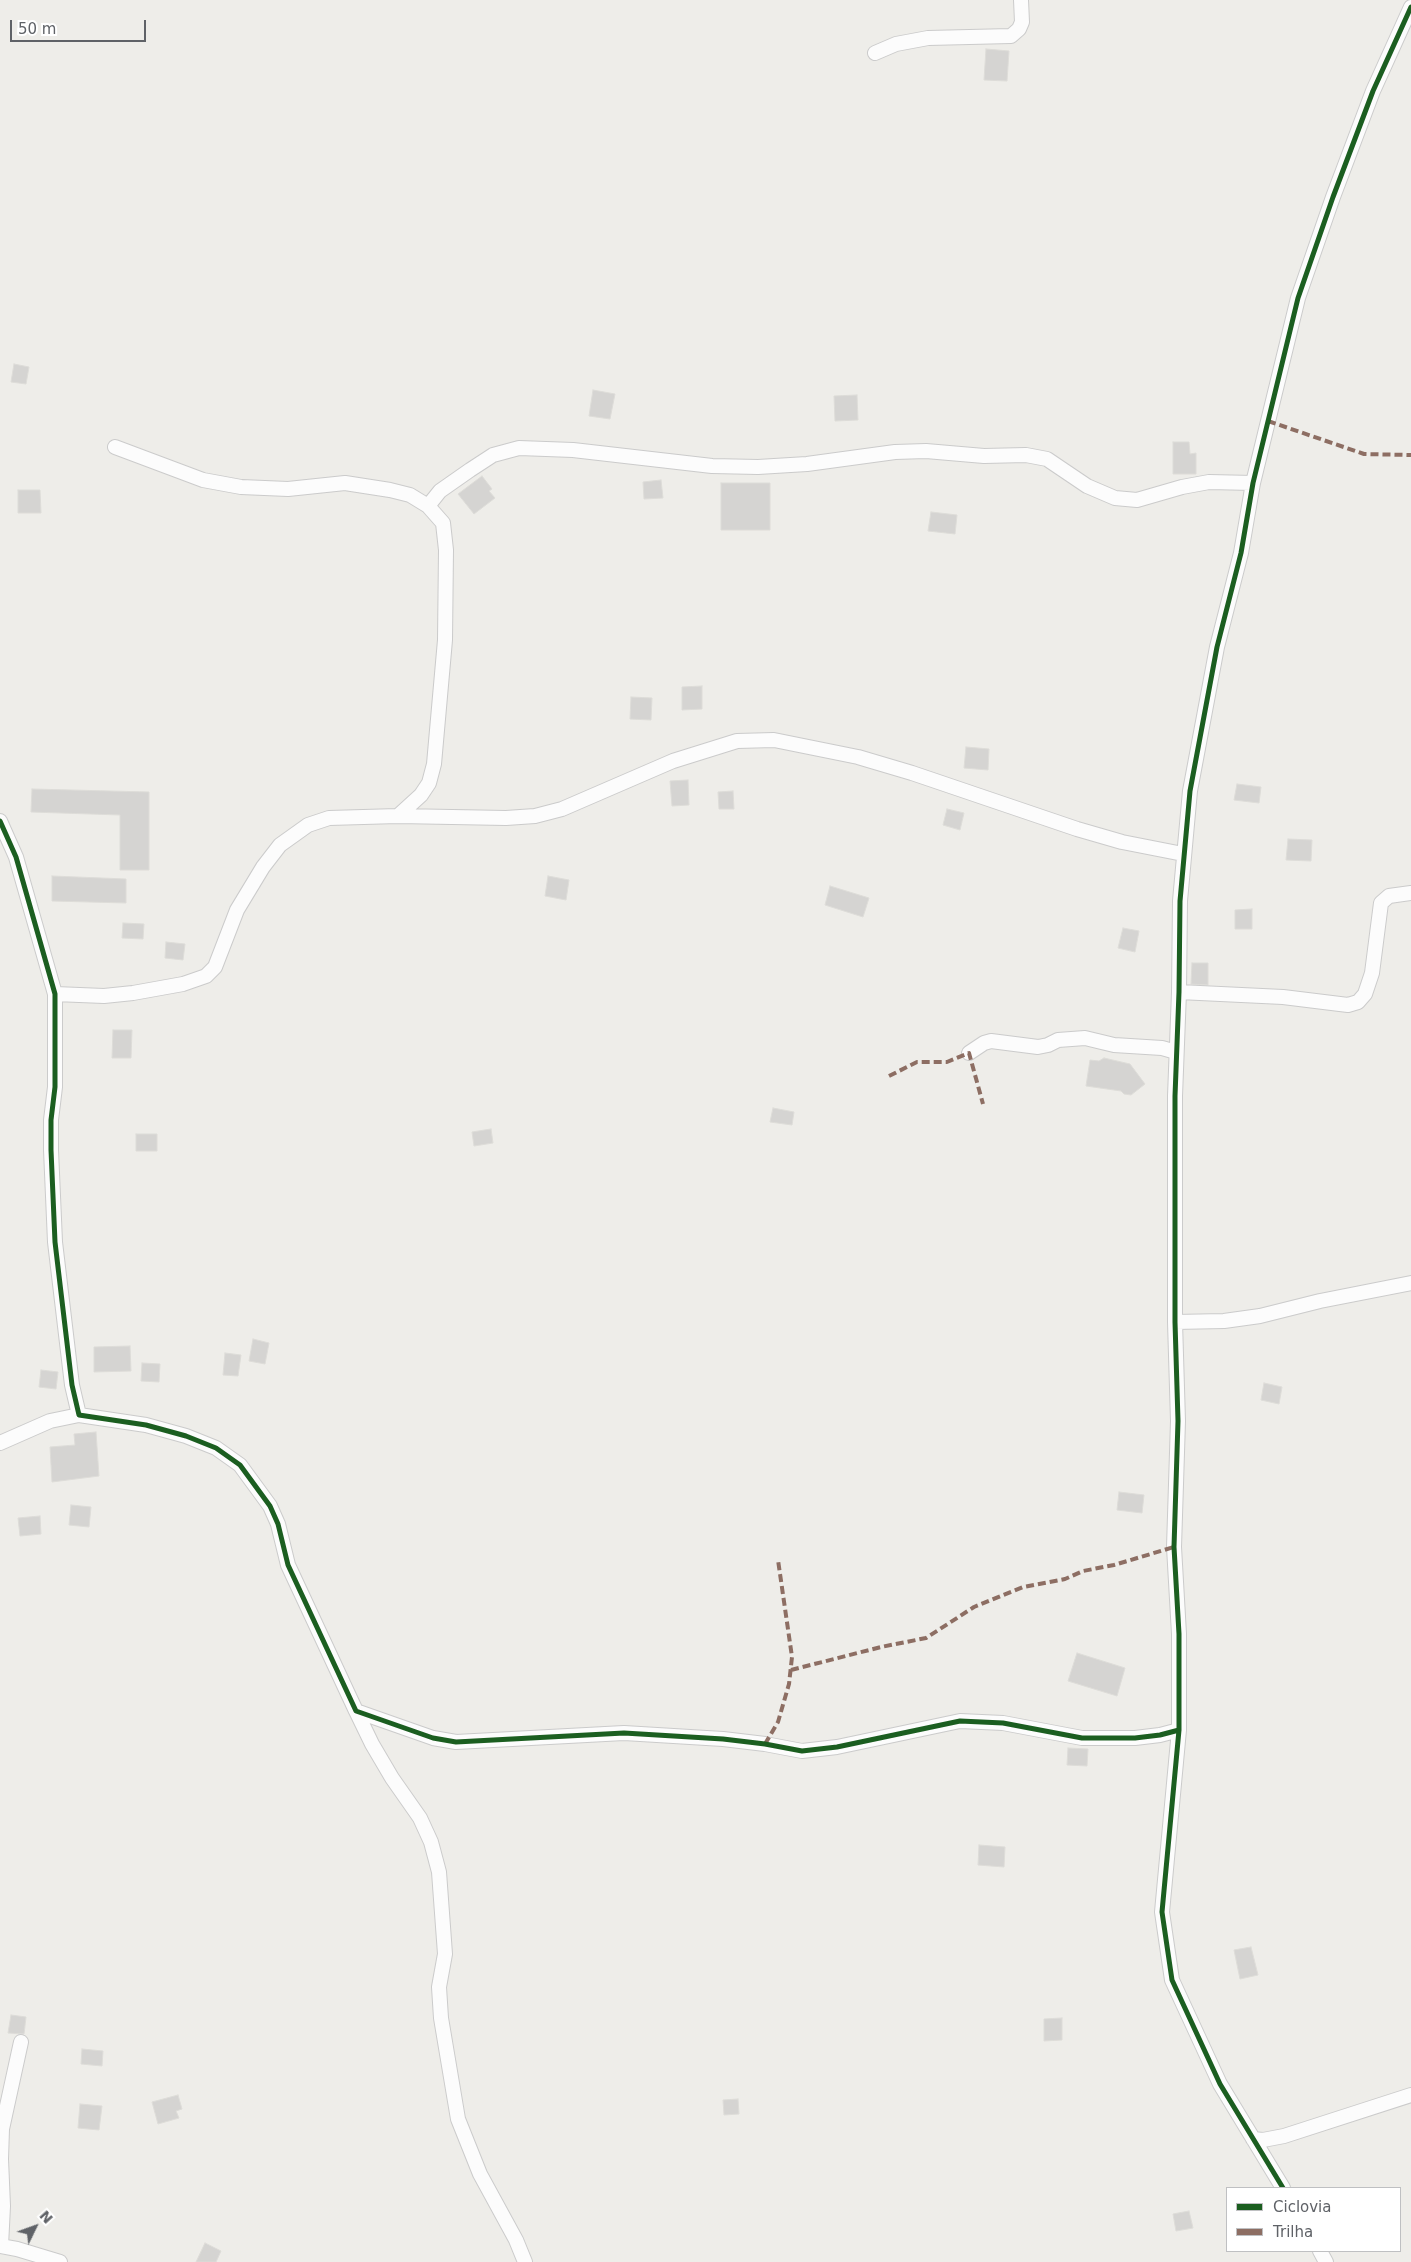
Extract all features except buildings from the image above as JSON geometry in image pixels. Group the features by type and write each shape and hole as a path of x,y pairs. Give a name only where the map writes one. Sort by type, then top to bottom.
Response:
{"street":[{"path":"875,52 896,44 928,38 1011,36 1019,29 1022,22 1021,0"},
{"path":"1282,2187 1220,2084 1172,1980 1162,1912 1179,1730 1179,1634 1174,1547 1178,1421 1175,1322 1176,1052 1180,900 1190,791 1217,647 1241,553 1253,483 1298,298 1373,91 1408,24 1411,7"},
{"path":"115,447 203,480 241,487 288,489 345,482 410,494 428,506 443,524 446,550 445,640 437,739 429,783 416,800 398,816"},
{"path":"428,506 440,491 493,455 519,448 573,450 712,466 758,467 808,464 895,452 926,451 984,456 1026,455 1047,459 1087,486 1115,498 1137,500 1182,487 1209,482 1253,483"},
{"path":"55,994 104,996 133,993 184,984 206,976 215,967 237,910 263,867 280,845 308,825 329,818 535,816 562,809 673,761 737,741 774,740 858,757 912,773 1077,829 1122,842 1183,854"},
{"path":"0,821 16,857 55,994 55,1087 51,1142 55,1242 72,1385 79,1415"},
{"path":"1179,992 1283,997 1348,1005 1358,1002 1365,994 1372,973 1381,903 1389,896 1411,893"},
{"path":"969,1054 984,1043 991,1041 1038,1047 1058,1040 1077,1038 1114,1045 1162,1048 1176,1052"},
{"path":"1175,1322 1224,1321 1260,1316 1320,1301 1411,1284"},
{"path":"0,1443 50,1422 79,1415 146,1426 186,1436 216,1448 240,1465 270,1506 278,1524 288,1565 356,1711 372,1744 392,1778 420,1818 432,1842 439,1872 446,1954 440,1987 441,2018 458,2119 480,2174 516,2240 525,2262"},
{"path":"356,1711 433,1738 456,1742 624,1733 723,1739 802,1751 837,1746 960,1721 1003,1723 1082,1738 1160,1736 1179,1730"},
{"path":"21,2042 2,2129 1,2159 4,2206 1,2246 60,2262"},
{"path":"1253,2138 1263,2140 1284,2136 1411,2095"}],"marked path":[{"path":"1268,421 1364,454 1411,455"},
{"path":"889,1076 917,1062 947,1062 969,1053 983,1104"},
{"path":"791,1670 881,1647 926,1638 974,1607 1023,1587 1065,1579 1083,1571 1114,1565 1174,1547"},
{"path":"765,1744 778,1722 789,1684 792,1657 778,1560"}],"cycle path":[{"path":"1282,2187 1220,2084 1172,1980 1162,1912 1179,1730 1179,1634 1174,1547 1178,1421 1175,1322 1175,1096 1180,901 1190,791 1217,647 1241,553 1253,483 1298,298 1373,91 1411,7"},
{"path":"0,821 16,857 55,994 55,1087 51,1120 55,1242 72,1385 79,1415 146,1425 186,1436 216,1448 240,1465 270,1506 278,1524 288,1565 356,1711 433,1738 456,1742 624,1733 723,1739 802,1751 837,1747 960,1721 1003,1723 1082,1738 1135,1738 1160,1735 1179,1730"}]}
